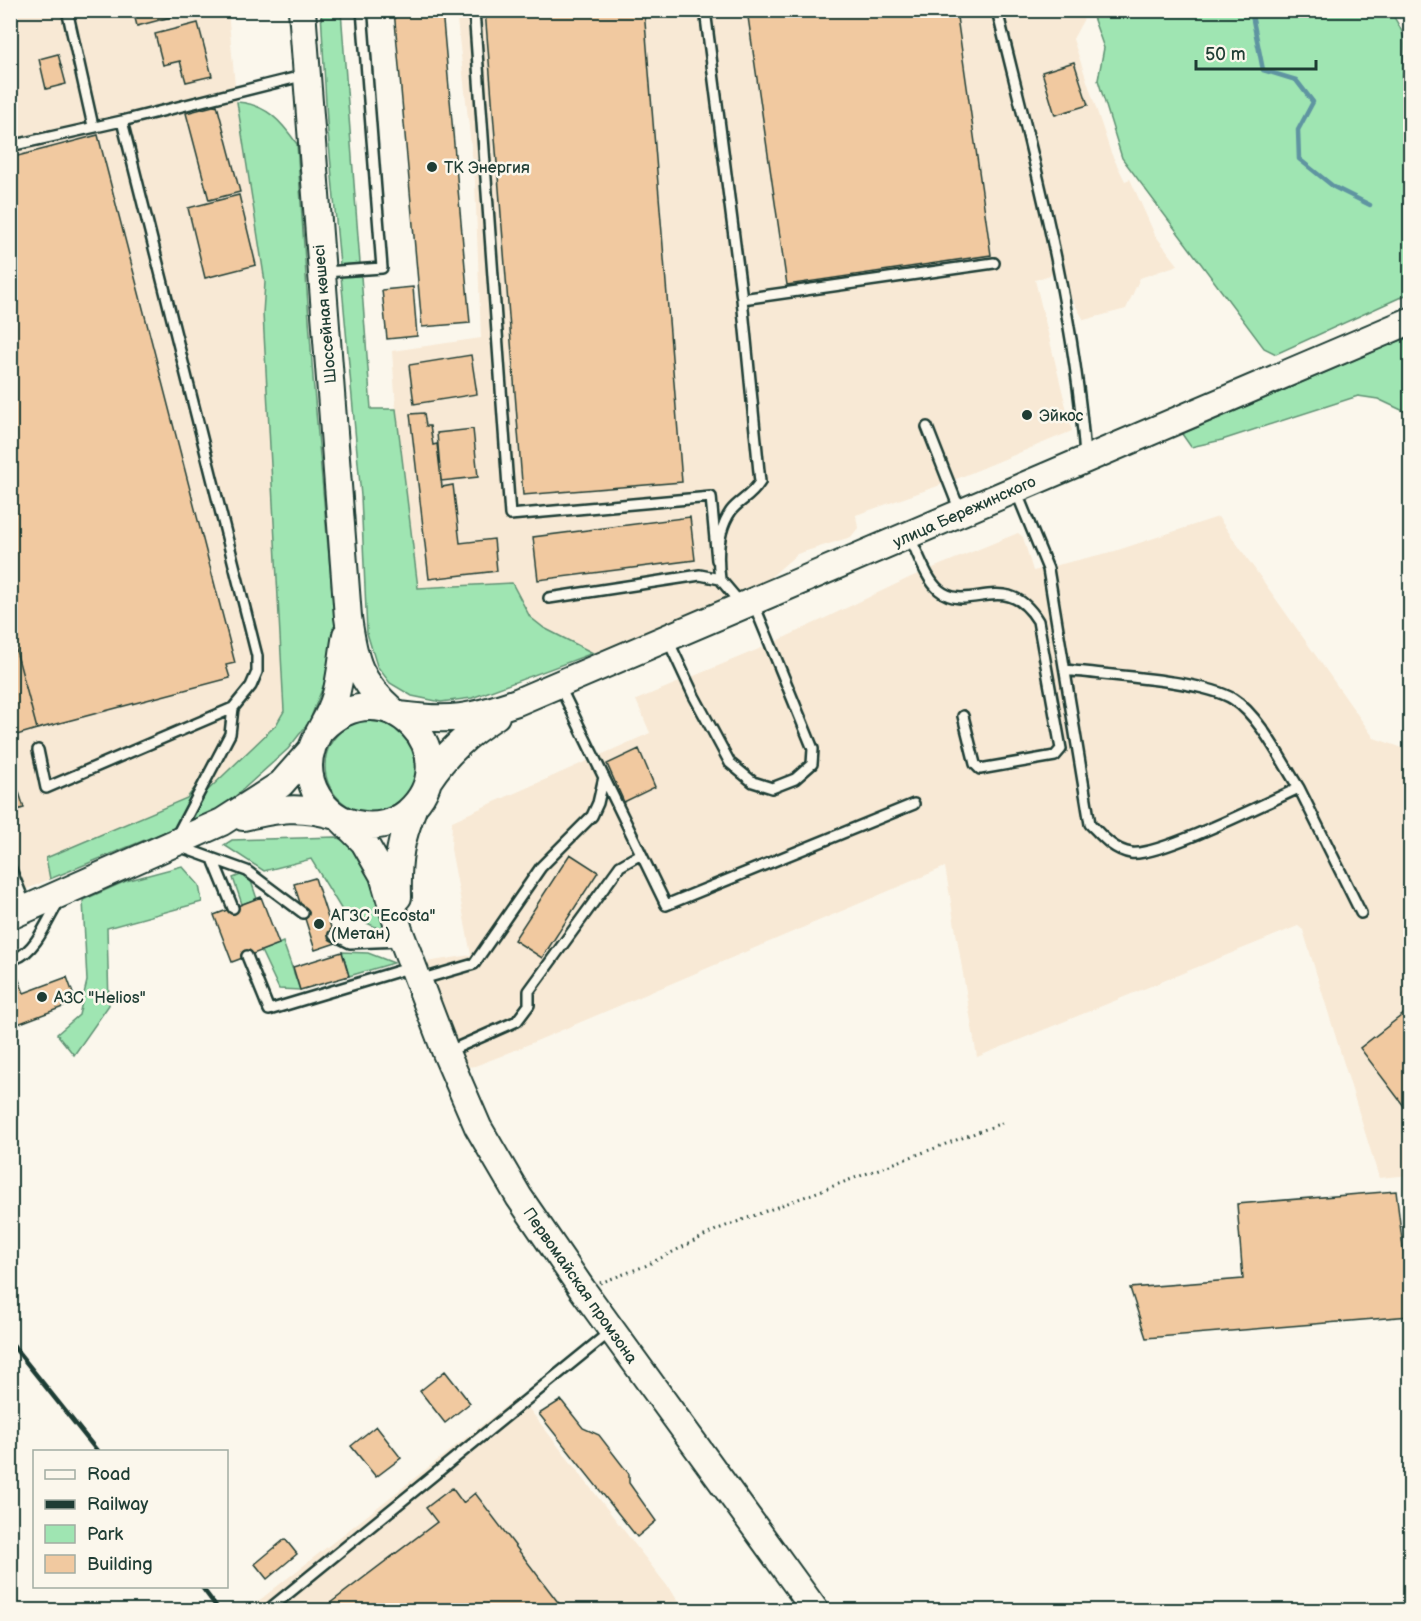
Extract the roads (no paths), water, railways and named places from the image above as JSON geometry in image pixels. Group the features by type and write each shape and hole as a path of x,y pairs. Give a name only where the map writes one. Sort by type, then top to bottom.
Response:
{"main road":[{"name":"Шоссейная көшесі","path":"302,10 348,617"},
{"name":"улица Бережинского","path":"517,702 1410,321"},
{"path":"348,617 353,651 372,693 418,730 424,741 429,768 428,781"},
{"path":"348,617 335,699 309,763 314,789 321,801 364,843 383,875 401,936"},
{"path":"19,912 222,822 281,784 342,712 368,706 438,719 470,718 517,702"},
{"path":"401,936 397,862 414,806 441,761 458,743 517,702"},
{"path":"222,822 285,808 311,808 351,823 374,826 396,820 414,806"},
{"name":"Первомайская промзона","path":"401,936 446,1053 478,1127 519,1197 582,1289 815,1611"}],"lane":[{"path":"67,10 93,126"},
{"path":"321,272 382,268 362,10"},
{"path":"474,10 510,515 711,497 720,579"},
{"path":"705,10 742,299 760,482 752,496 731,510 724,527 717,560"},
{"path":"998,10 1061,278 1080,390 1085,458"},
{"path":"10,146 122,121 306,75"},
{"path":"38,750 46,788 233,708 251,686 257,672 257,656 122,121"},
{"path":"742,299 994,263"},
{"path":"927,426 961,512"},
{"path":"1015,489 1048,569 1090,824 1110,845 1132,853 1164,848 1299,788"},
{"path":"909,536 939,590 952,597 1012,595 1029,606 1038,621 1061,749 1055,756 980,769 975,764 963,716"},
{"path":"549,598 700,575 720,579 748,604 813,749 812,764 795,779 772,789 753,782 730,763 694,696 668,638"},
{"path":"1065,670 1208,688 1233,699 1251,714 1299,788 1361,913"},
{"path":"559,684 666,905 914,804"},
{"path":"233,708 230,734 173,844 247,871 303,912"},
{"path":"247,956 269,1010 414,973 474,964 541,867 592,816 598,803 604,777"},
{"path":"446,1053 517,1021 529,1005 529,991 620,866 641,854"},
{"path":"213,859 233,908"},
{"path":"10,867 19,912"},
{"path":"16,958 24,955 31,947 63,893"},
{"path":"334,935 350,943 401,936"},
{"path":"268,1611 613,1330"}],"waterway":[{"path":"1251,10 1263,70 1296,80 1313,102 1298,130 1299,159 1334,187 1370,205"}],"railway":[{"path":"10,741 16,763"},
{"path":"10,1342 96,1450"},
{"path":"202,1588 219,1610"}],"place":[{"name":"ТК Энергия","path":"432,167"},
{"name":"Эйкос","path":"1027,415"},
{"name":"АГЗС \"Ecosta\" (Метан)","path":"319,924"},
{"name":"АЗС \"Helios\"","path":"42,997"}]}
